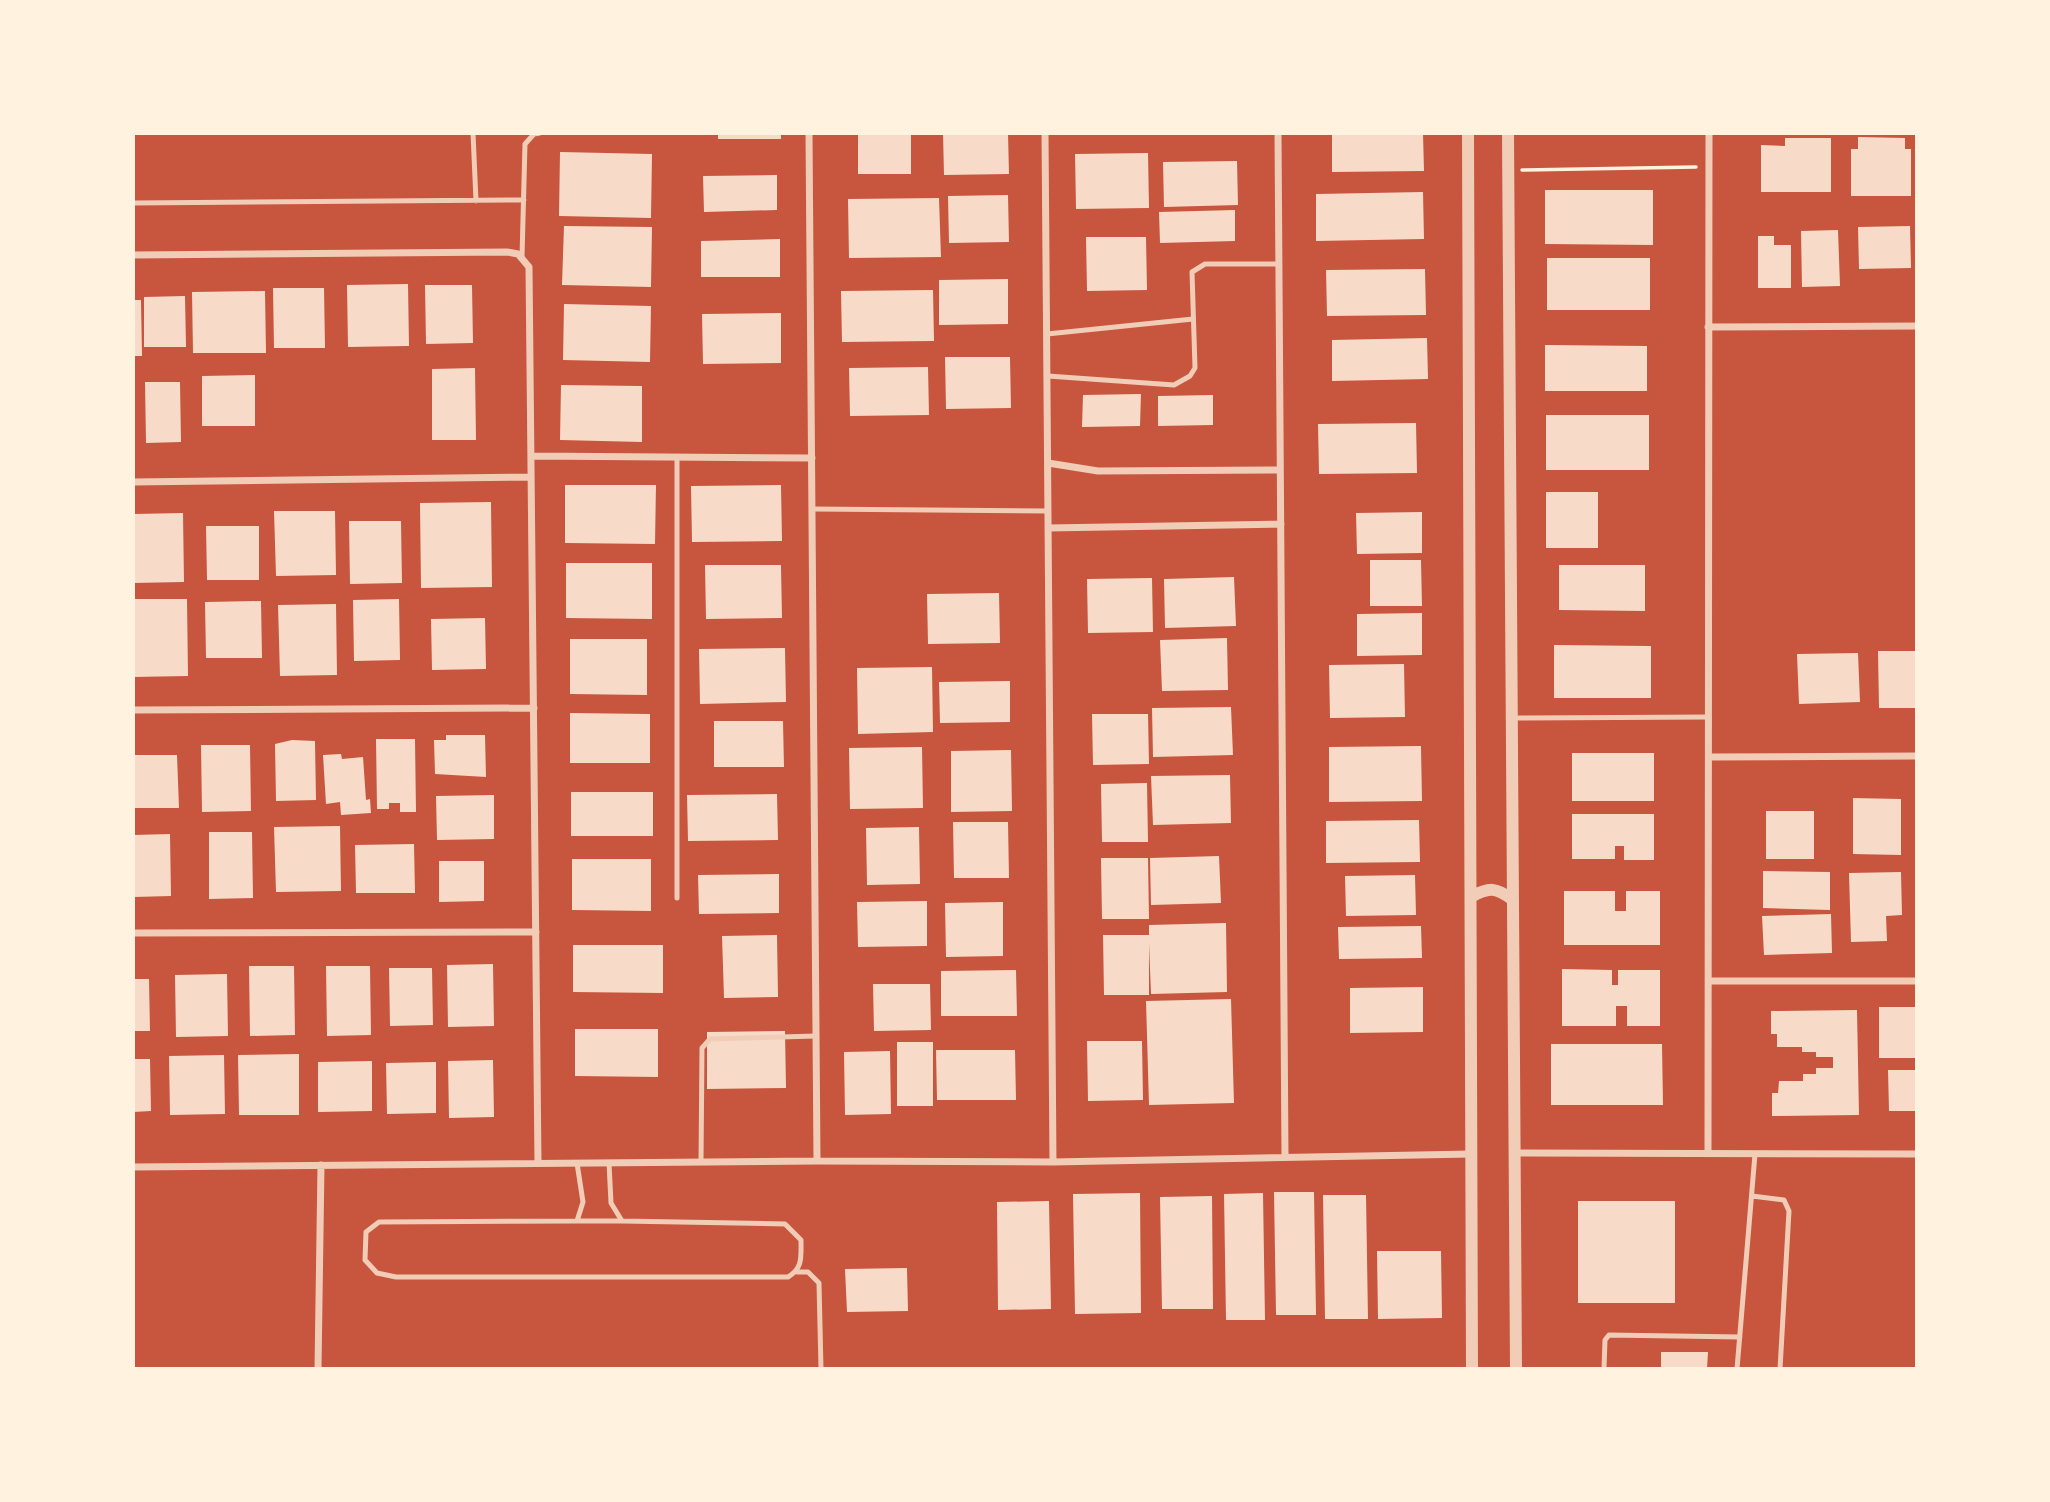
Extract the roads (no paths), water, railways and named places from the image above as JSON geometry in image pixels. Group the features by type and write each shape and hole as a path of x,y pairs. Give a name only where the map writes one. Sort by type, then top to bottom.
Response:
{"street":[{"path":"809,133 817,1161"},
{"path":"1045,133 1053,1162"},
{"path":"1278,133 1285,1157"},
{"path":"1468,133 1472,1369"},
{"path":"1508,133 1516,1369"},
{"path":"1708,1153 1709,133"},
{"path":"133,255 507,252 522,257 530,273 538,1163"},
{"path":"1708,327 1917,326"},
{"path":"531,456 812,458"},
{"path":"1048,463 1098,471 1280,470"},
{"path":"133,482 531,477"},
{"path":"1048,528 1281,524"},
{"path":"133,710 534,708"},
{"path":"1709,757 1917,756"},
{"path":"1471,897 1488,888 1500,890 1513,900"},
{"path":"133,933 536,932"},
{"path":"1710,981 1917,981"},
{"path":"1514,1153 1917,1154"},
{"path":"133,1167 817,1161 1053,1162 1471,1154"},
{"path":"318,1369 321,1165"}],"lane":[{"path":"473,133 476,201"},
{"path":"522,257 525,144 534,134 540,133"},
{"path":"133,203 524,200"},
{"path":"1048,376 1174,385 1183,383 1195,368 1190,277 1196,268 1205,264 1279,264"},
{"path":"1047,334 1193,319"},
{"path":"677,457 677,898"},
{"path":"812,509 1048,511"},
{"path":"1512,718 1709,717"},
{"path":"701,1162 702,1048 710,1039 816,1036"},
{"path":"1737,1369 1755,1154"},
{"path":"577,1163 583,1202 577,1221"},
{"path":"609,1163 611,1203 622,1221"},
{"path":"1752,1196 1778,1197 1784,1200 1788,1211 1780,1369"},
{"path":"797,1272 801,1264 801,1240 785,1224 622,1221 380,1222 366,1232 365,1259 377,1273 396,1277 788,1277 797,1272 808,1272 819,1283 821,1369"},
{"path":"1604,1369 1605,1340 1609,1335 1740,1337"}]}
